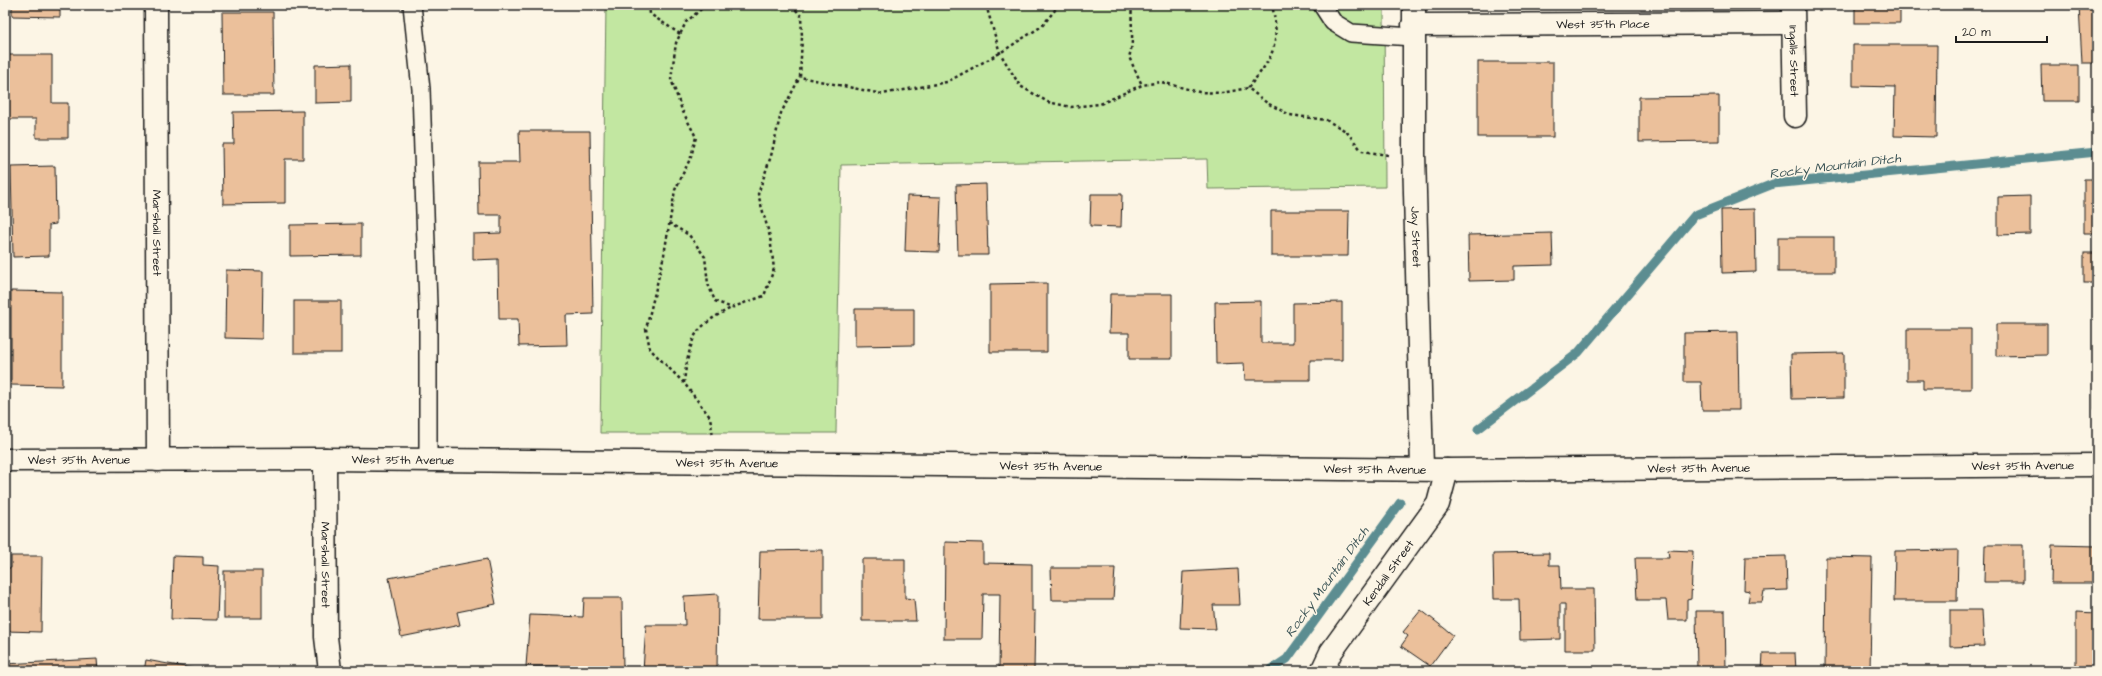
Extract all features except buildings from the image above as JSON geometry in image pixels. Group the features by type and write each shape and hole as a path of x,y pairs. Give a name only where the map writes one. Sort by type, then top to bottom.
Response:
{"street":[{"name":"Marshall Street","path":"156,5 158,460"},
{"name":"West 35th Place","path":"1414,22 1793,14"},
{"name":"Ingalls Street","path":"1793,14 1795,116"},
{"name":"Jay Street","path":"1414,22 1414,154 1422,468"},
{"name":"Marshall Street","path":"325,459 326,636 330,671"},
{"name":"West 35th Avenue","path":"5,460 325,459 1422,468 1448,470 2097,465"},
{"name":"Kendall Street","path":"1322,671 1331,652 1438,504 1448,470"}],"lane":[{"path":"412,5 422,96 428,306 428,460"},
{"path":"1322,5 1333,22 1351,34 1414,22"}],"path":[{"path":"649,5 650,14 680,34"},
{"path":"706,5 686,22 676,43 671,79 682,110 696,137 691,156 675,190 664,255 646,329 650,349 684,383 710,417 713,438"},
{"path":"684,383 686,362 698,331 723,312 764,296 774,269 770,236 758,194 771,156 781,113 800,76 802,36 801,16 792,5"},
{"path":"986,5 1000,53 1020,86 1048,102 1071,107 1100,104 1142,85 1161,82 1199,92 1222,93 1248,88 1269,61 1276,39 1275,18 1272,5"},
{"path":"800,76 882,94 947,82 1000,53 1042,26 1059,5"},
{"path":"1132,5 1130,24 1133,44 1129,57 1142,85"},
{"path":"1248,88 1267,103 1290,115 1326,120 1346,131 1362,152 1374,154 1414,154"},
{"path":"669,223 689,235 705,257 708,284 715,301 732,308"}],"green space":[{"path":"606,5 1384,5 1385,187 1208,189 1207,159 841,165 836,433 600,433"}],"waterway":[{"name":"Rocky Mountain Ditch","path":"1478,429 1578,353 1695,215 1773,184 2097,152"},
{"name":"Rocky Mountain Ditch","path":"1269,671 1287,659 1400,503"}]}
